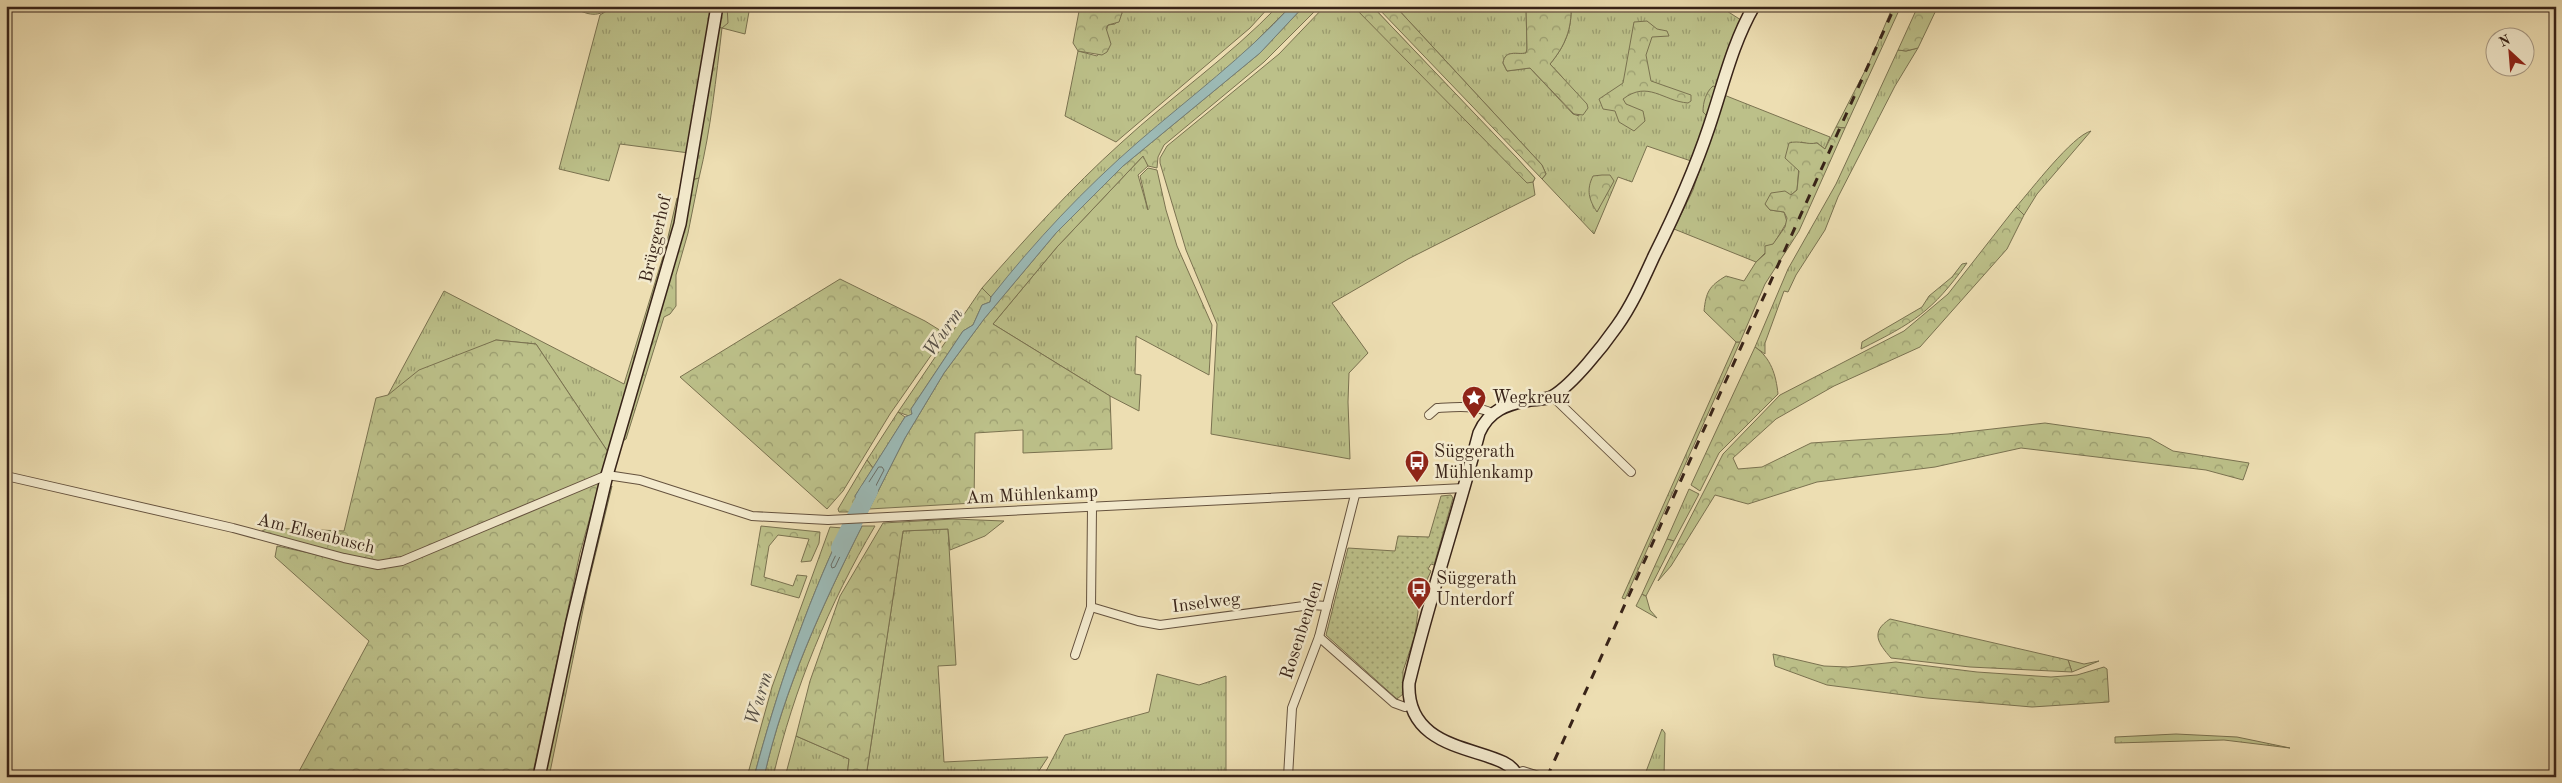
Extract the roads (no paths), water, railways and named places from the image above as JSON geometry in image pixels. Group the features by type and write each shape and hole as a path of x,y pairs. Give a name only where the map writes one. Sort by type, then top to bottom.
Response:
{"main road":[{"name":"Brüggerhof","path":"539,777 572,622 607,475 680,224 717,6"},
{"path":"1517,775 1506,763 1458,747 1432,734 1411,705 1409,683 1430,600 1479,433 1492,413 1506,406 1552,396 1569,383 1618,324 1640,286 1683,198 1709,126 1728,62 1754,6"}],"street":[{"path":"1552,396 1631,472"},
{"path":"1429,415 1437,408 1460,407 1485,409 1492,413"},
{"name":"Am Elsenbusch","path":"6,476 378,565 402,561 607,475"},
{"name":"Am Mühlenkamp","path":"607,475 640,480 752,516 845,519 1356,495 1464,488"},
{"name":"Rosenbenden","path":"1288,777 1292,708 1319,637 1356,495"},
{"path":"1075,655 1091,608 1092,508"},
{"name":"Inselweg","path":"1091,608 1160,625 1300,606 1327,606"},
{"path":"1319,637 1394,703 1405,707 1411,705"},
{"path":"1517,775 1523,771 1539,776"}],"water":[{"path":"1291,6 1304,6 1260,53 1123,166 1056,233 984,319 944,373 905,438 869,509 853,512 857,502 855,496 905,417 912,414 911,409 963,331 973,325 982,305 990,302 991,297 1025,256 1098,178 1236,60"},
{"path":"862,526 819,617 793,680 772,744 764,777 754,777 772,713 793,650 829,558 843,528"}],"waterway":[{"name":"Wurm","path":"840,548 869,491"}],"railway":[{"path":"1547,777 1895,6"}],"place":[{"name":"Wegkreuz","path":"1474,419"},
{"name":"Süggerath Mühlenkamp","path":"1417,483"},
{"name":"Süggerath Unterdorf","path":"1419,610"}]}
